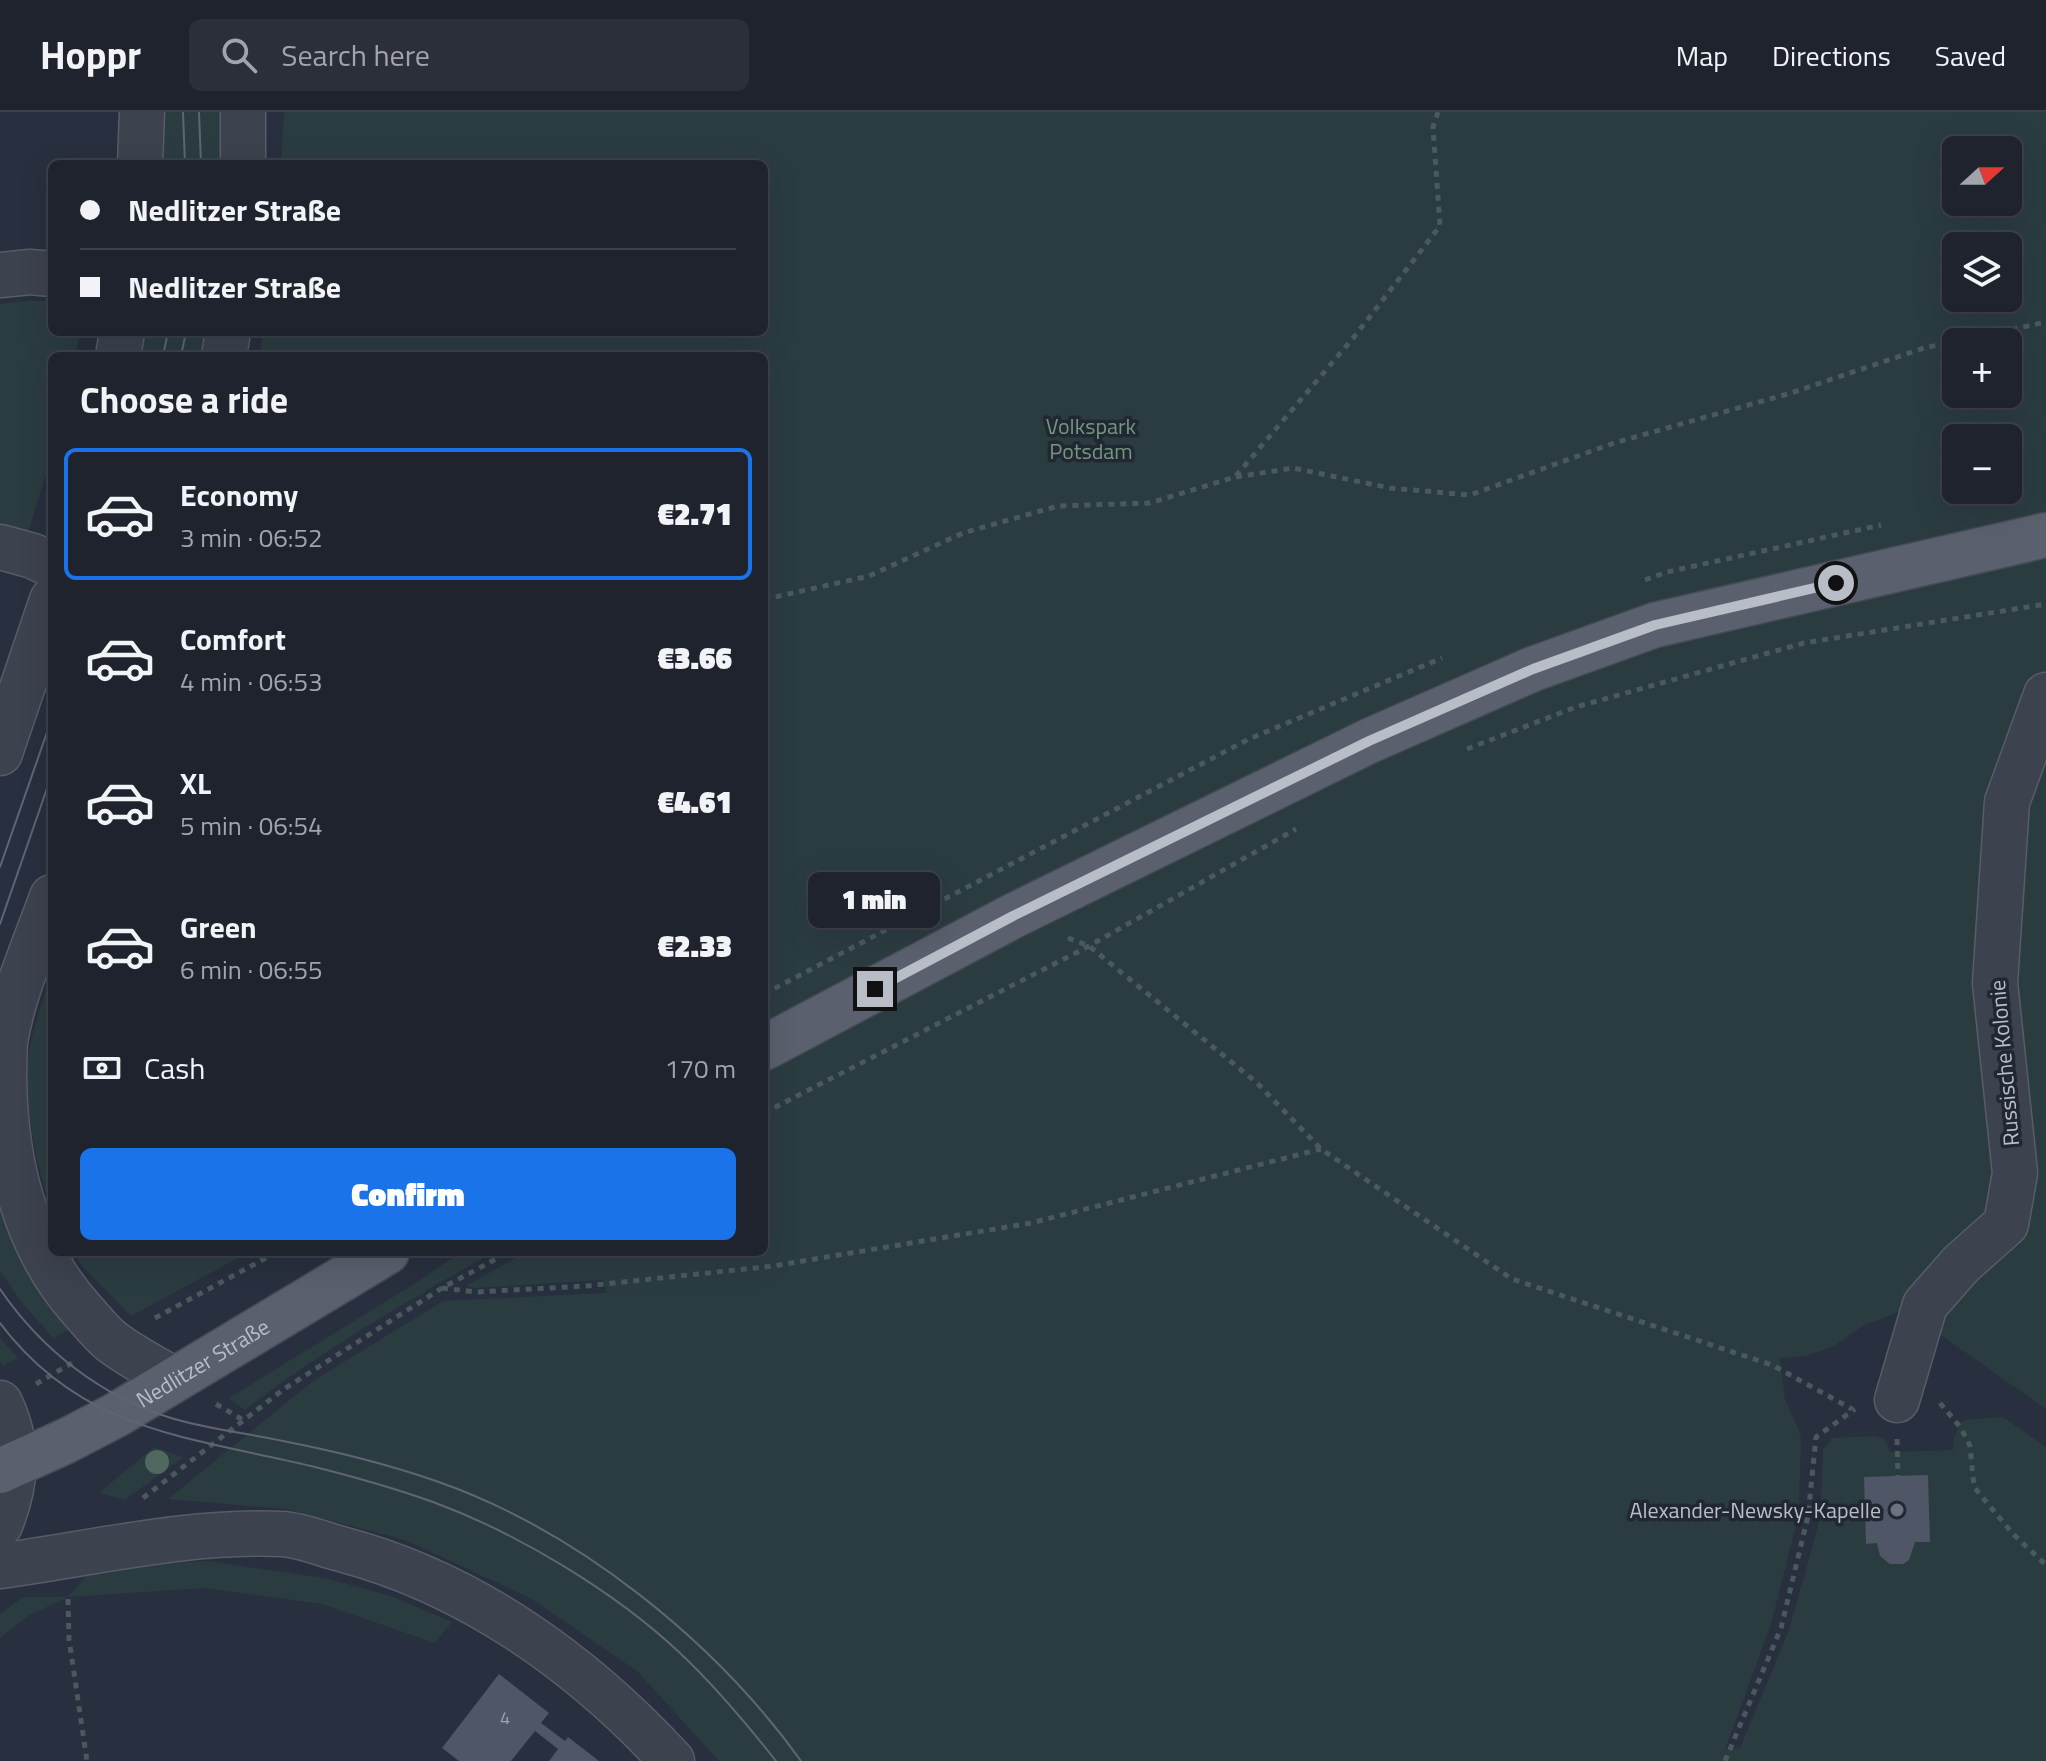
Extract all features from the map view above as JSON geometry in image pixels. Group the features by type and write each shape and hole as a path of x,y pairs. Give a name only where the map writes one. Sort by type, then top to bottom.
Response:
{"main road":[{"path":"768,1046 1013,916 1369,741 1533,669 1655,625 2046,535"},
{"name":"Nedlitzer Straße","path":"8,1468 91,1429 380,1256"}],"street":[{"path":"140,160 142,112"},
{"path":"243,112 243,160"},
{"path":"0,275 48,274"},
{"path":"0,547 48,563"},
{"path":"0,753 48,612"},
{"name":"Russische Kolonie","path":"1914,1397 1925,1305 1961,1264 2006,1224 2015,1173 1995,983 2007,802 2046,695"},
{"path":"48,908 17,996 5,1043 1,1080 7,1160 17,1198 34,1239 72,1299 111,1341 174,1380"},
{"path":"0,1403 12,1433 8,1468 10,1500 0,1525"},
{"path":"0,1566 212,1534 286,1534 372,1557 452,1589 540,1643 631,1717 672,1761"}],"path":[{"path":"1235,477 1354,337 1440,226 1433,127 1438,112"},
{"path":"768,596 775,597 869,576 963,533 1058,506 1150,503 1235,477 1293,468 1390,488 1470,495 1614,443 1791,393 1924,348 2046,322"},
{"path":"1460,751 1576,707 1804,643 2046,604"},
{"path":"768,1111 1089,946 1306,823"},
{"path":"1013,916 1089,946 1256,1082 1321,1149 1512,1279 1772,1365 1852,1409 1816,1437 1808,1516 1781,1628 1725,1761"},
{"path":"442,1288 476,1292 586,1286 773,1266 1031,1223 1321,1149"},
{"path":"152,1319 270,1256"},
{"path":"138,1501 284,1389 442,1288 502,1256"},
{"path":"1914,1397 1961,1428 1970,1446 1974,1487 2013,1534 2046,1565"},
{"path":"63,1557 69,1639 87,1761"}],"green space":[{"path":"153,112 226,112 226,160 155,160"},
{"name":"Volkspark Potsdam","path":"284,112 2046,112 2046,1409 1905,1310 1864,1325 1834,1346 1806,1356 1780,1358 1785,1399 1801,1436 1799,1513 1771,1624 1725,1750 1740,1748 1789,1630 1820,1519 1823,1449 1833,1438 1877,1436 1886,1441 1890,1452 1953,1450 1954,1437 1963,1420 2003,1417 2046,1447 2046,1761 719,1761 637,1671 530,1598 405,1540 286,1509 168,1499 313,1381 443,1301 607,1293 603,1280 476,1288 466,1286 519,1256 768,1256 768,352 260,352 262,336 768,336 768,160 281,160"},
{"path":"48,301 48,336 79,336 76,352 48,352 48,468 24,545 0,538 0,304"},
{"path":"138,336 210,336 208,352 136,352"},
{"path":"48,984 48,1199 33,1139 29,1100 28,1063 37,1017"},
{"path":"0,1198 73,1327 53,1338 23,1304 0,1271"},
{"path":"76,1256 242,1256 131,1316"},
{"path":"455,1256 487,1256 335,1346 245,1410 229,1398"},
{"path":"0,1338 18,1358 3,1366 0,1362"},
{"path":"154,1447 183,1457 125,1500 99,1493"},
{"path":"208,1561 329,1579 391,1596 452,1622 435,1643 322,1604 205,1588 68,1597 95,1566"},
{"path":"23,1597 68,1597 28,1616 0,1638 0,1614"}],"building":[{"name":"Alexander-Newsky-Kapelle","path":"1928,1475 1930,1542 1915,1542 1909,1560 1903,1564 1890,1564 1880,1556 1877,1543 1866,1544 1864,1477"},
{"path":"499,1674 549,1713 541,1723 565,1741 568,1737 599,1761 549,1761 558,1749 535,1731 511,1761 459,1761 442,1748"}],"tram line":[{"path":"183,112 185,160"},
{"path":"199,112 201,160"},
{"path":"164,352 167,336"},
{"path":"182,352 185,336"},
{"path":"0,867 48,729"},
{"path":"0,924 48,786"},
{"path":"0,1289 34,1331 74,1368 145,1409 185,1422 360,1458 436,1481 489,1502 591,1559 639,1594 728,1674 801,1761"},
{"path":"0,1323 32,1359 66,1387 103,1408 181,1437 311,1466 403,1492 465,1515 531,1547 595,1586 654,1630 706,1678 776,1761"}],"place":[{"name":"Alexander-Newsky-Kapelle","path":"1897,1510"}],"route":[{"path":"875,989 1013,916 1369,741 1533,669 1655,625 1836,583"}]}
